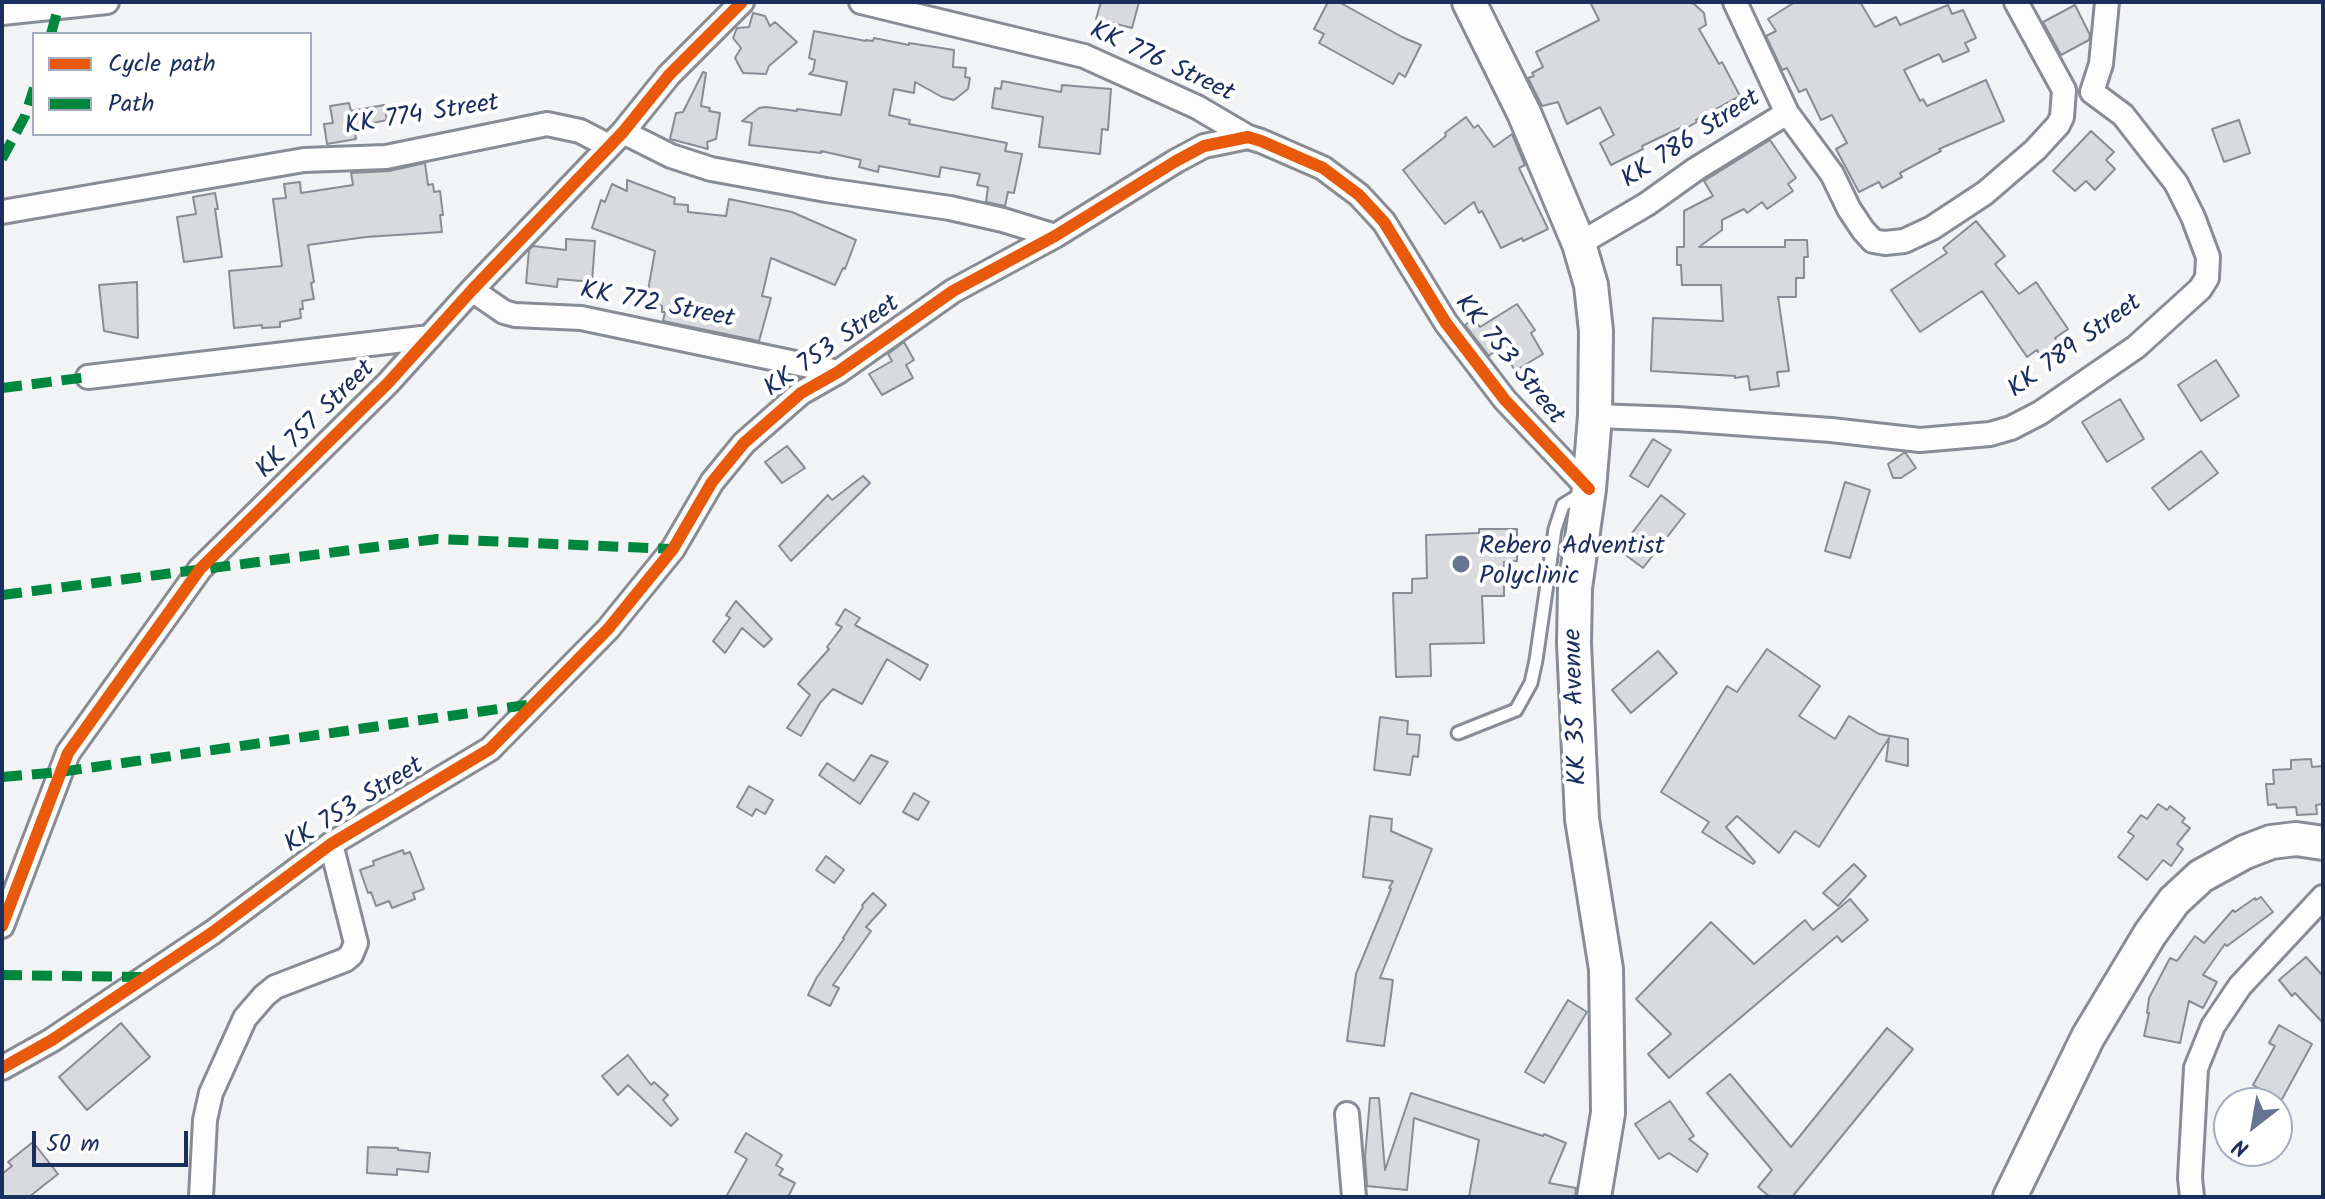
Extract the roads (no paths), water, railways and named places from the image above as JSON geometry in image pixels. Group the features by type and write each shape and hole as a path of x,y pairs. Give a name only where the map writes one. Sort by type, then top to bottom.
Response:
{"main road":[{"name":"KK 35 Avenue","path":"1469,2 1524,113 1579,244 1591,285 1596,331 1595,416 1589,489 1575,588 1574,643 1582,819 1606,969 1608,1113 1594,1197"},
{"path":"2010,1197 2088,1037 2150,934 2174,901 2201,876 2245,852 2271,842 2296,839 2323,843"}],"street":[{"path":"2,13 107,2"},
{"name":"KK 757 Street","path":"2,926 68,753 200,569 388,383 616,139 669,75 742,2"},
{"name":"KK 776 Street","path":"861,2 1084,56 1197,107 1248,137"},
{"path":"1735,2 1787,113"},
{"path":"2016,2 2064,90 2092,92 2101,64 2107,2"},
{"name":"KK 786 Street","path":"1579,244 1787,113 1832,174 1849,209 1873,241 1904,241 1932,228 1985,193 2035,150 2062,117 2064,90"},
{"name":"KK 789 Street","path":"1595,416 1831,430 1920,440 1990,434 2011,428 2040,413 2136,347 2200,289 2207,278 2208,257 2176,183 2123,115 2092,92"},
{"name":"KK 774 Street","path":"2,212 304,160 386,157 547,124 616,139 711,169 950,208 1055,236"},
{"name":"KK 753 Street","path":"2,1068 52,1040 213,932 331,844 490,749 608,629 673,549 712,482 744,443 801,393 838,372 953,291 1055,236 1204,146 1248,137 1323,168 1359,195 1384,222 1446,323 1505,400 1589,489"},
{"name":"KK 772 Street","path":"472,290 504,312 515,315 581,318 838,372"},
{"path":"88,377 430,337"},
{"path":"201,1197 205,1120 211,1093 245,1018 275,987 345,960 356,943 331,844"},
{"path":"2192,1197 2190,1178 2196,1068 2213,1026 2240,986 2323,897"},
{"path":"1347,1114 1354,1197"}],"lane":[{"path":"1458,733 1516,710 1531,683 1555,529 1563,505 1589,489"}],"place":[{"name":"Rebero Adventist Polyclinic","path":"1461,564"}]}
